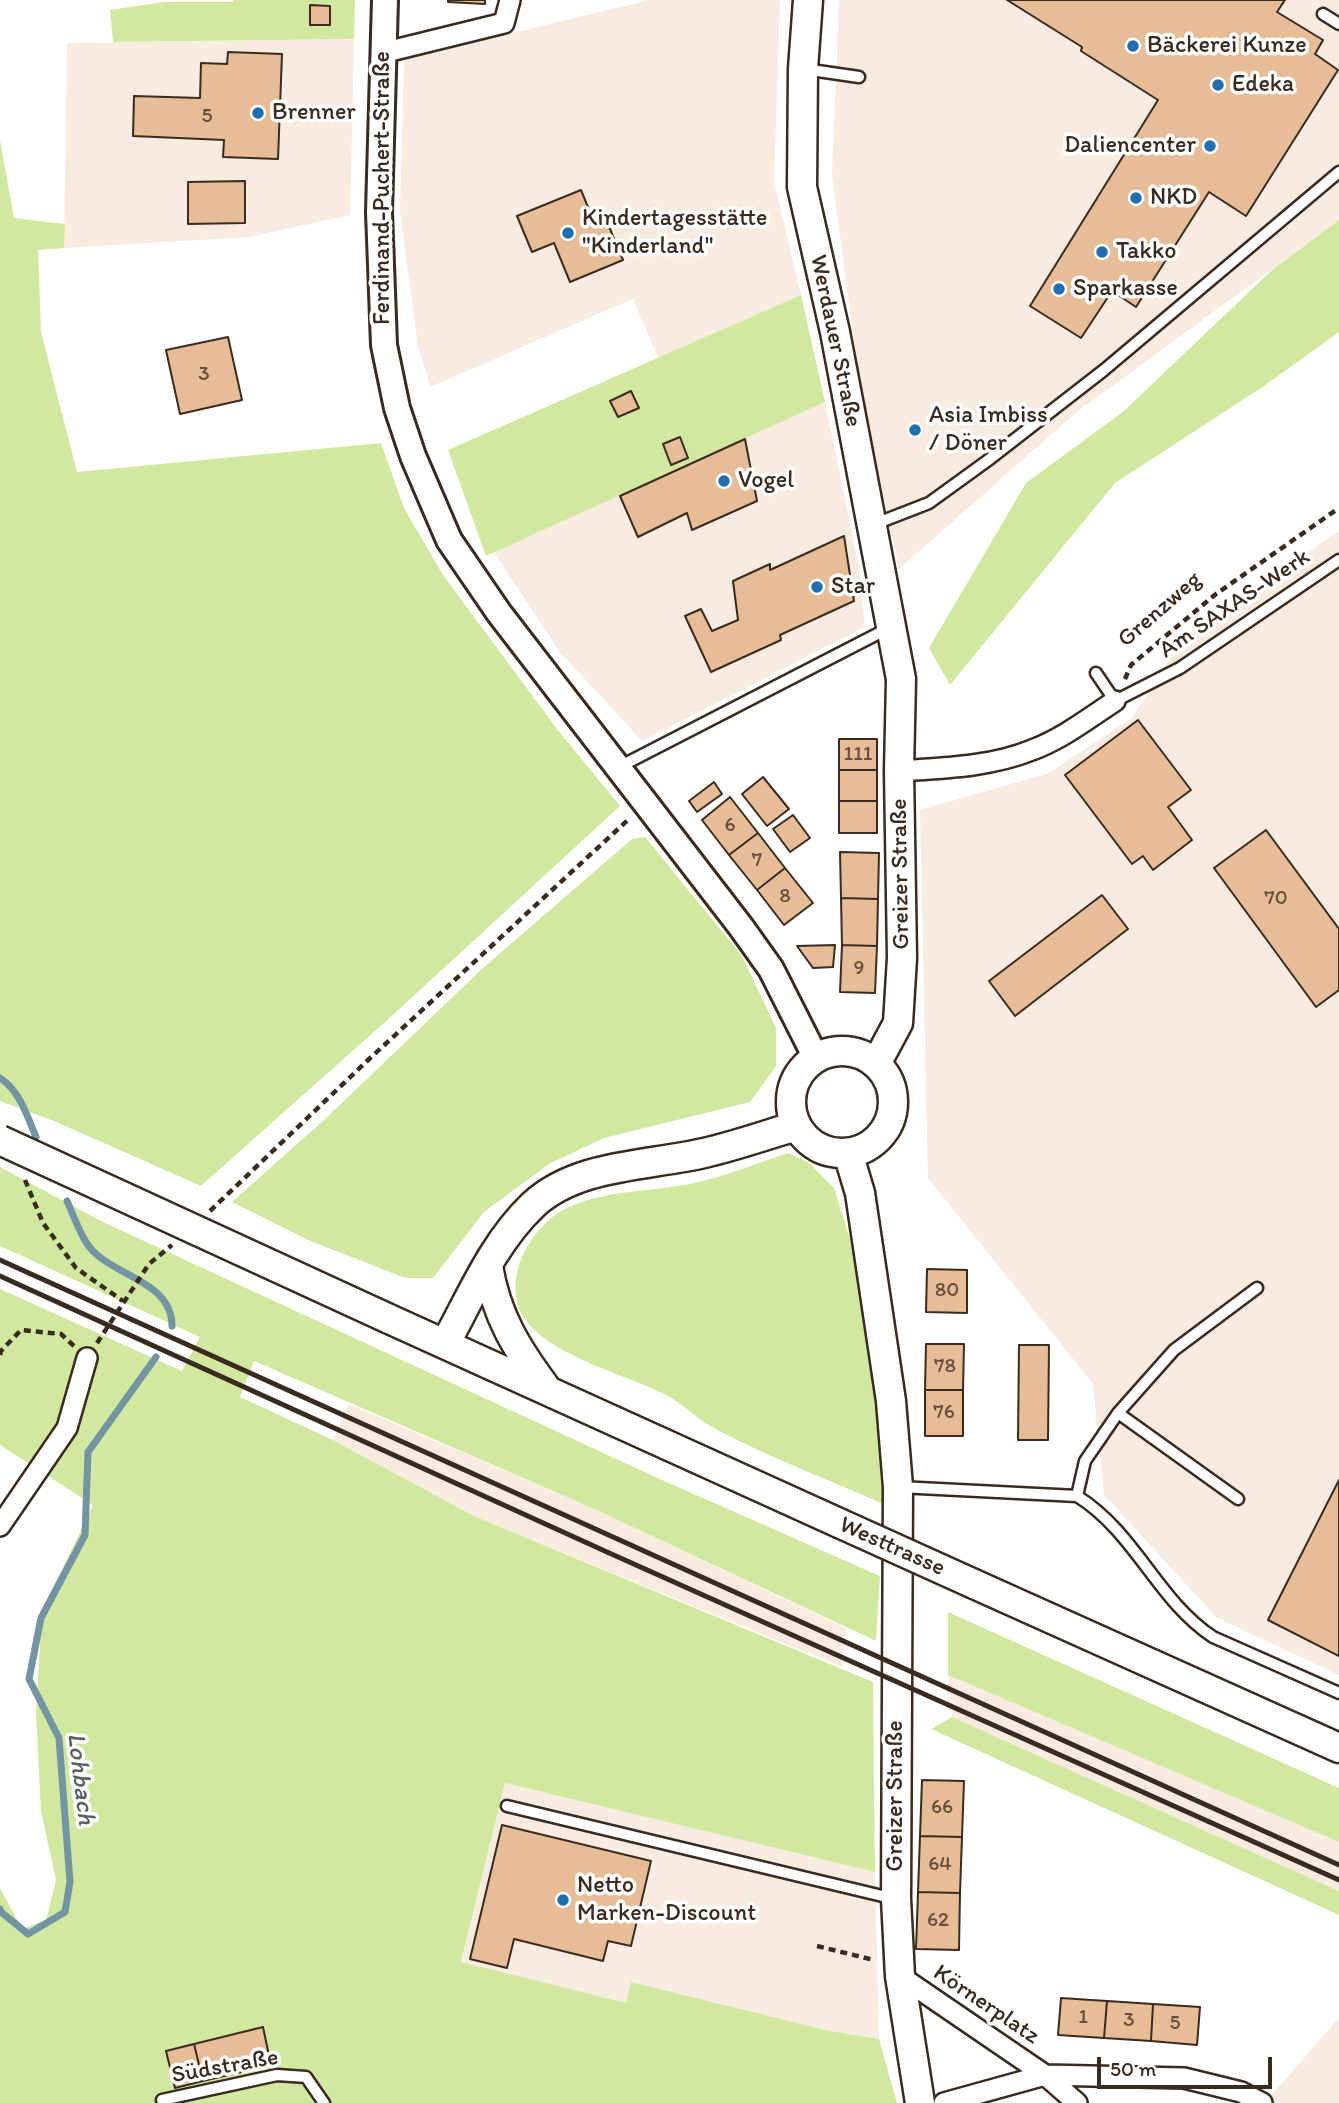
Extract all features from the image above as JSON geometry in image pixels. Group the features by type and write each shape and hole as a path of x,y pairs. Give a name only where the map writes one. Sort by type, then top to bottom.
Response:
{"main road":[{"name":"Werdauer Straße","path":"808,0 803,69 802,187 835,332 901,679"},
{"name":"Greizer Straße","path":"876,1064 898,1023 902,958 899,771 901,679"},
{"path":"831,1052 862,1055 876,1064 886,1077 892,1093 890,1117 877,1139 864,1148 848,1153 832,1152 805,1138 796,1126 791,1111 791,1095 795,1081 804,1068 816,1058 831,1052"},
{"path":"445,1345 501,1242 535,1203 568,1183 598,1173 705,1153 796,1126"},
{"name":"Westtrasse","path":"0,1140 445,1345 1339,1748"},
{"name":"Greizer Straße","path":"848,1153 860,1192 891,1401 898,1487 896,1899 900,1970 920,2103"},
{"path":"488,1266 496,1305 506,1328 524,1359 547,1389"}],"street":[{"name":"Ferdinand-Puchert-Straße","path":"385,0 380,238 384,345 397,408 413,456 449,540 499,613 771,969 816,1058"},
{"path":"382,52 503,23 510,0"},
{"path":"899,771 976,766 1031,751 1060,737 1115,701"},
{"path":"0,1527 66,1428 87,1358"},
{"name":"Körnerplatz","path":"900,1970 1045,2075 1077,2103"},
{"name":"Körnerplatz","path":"944,2103 1045,2075 1184,2078 1241,2092 1262,2103"}],"lane":[{"path":"1323,14 1339,24"},
{"path":"803,69 859,77"},
{"path":"872,526 929,503 987,461 1104,370 1339,172"},
{"name":"Am SAXAS-Werk","path":"1115,701 1180,668 1339,559"},
{"path":"618,767 891,627"},
{"path":"1096,673 1115,701"},
{"path":"1077,1496 1086,1461 1118,1413 1174,1350 1257,1288"},
{"path":"1118,1413 1238,1499"},
{"path":"898,1487 1077,1496 1097,1508 1115,1527 1195,1625 1213,1637 1339,1693"},
{"path":"507,1806 896,1899"},
{"name":"Südstraße","path":"162,2101 277,2075 306,2077 324,2103"}],"path":[{"name":"Grenzweg","path":"1115,701 1131,665 1216,594 1339,508"},
{"path":"209,1212 646,802"},
{"path":"23,1175 43,1223 76,1268 123,1301"},
{"path":"0,1355 22,1330 61,1334 87,1358 134,1283 149,1264 180,1238"},
{"path":"817,1945 900,1970"}],"shaded area":[{"path":"649,0 780,0 774,180 801,295 658,358 633,299 430,387 418,346 400,212 404,59"},
{"path":"839,0 1339,0 1339,220 1077,412 899,569 860,386 832,176"},
{"path":"354,39 350,215 250,237 64,248 67,43"},
{"path":"825,402 859,567 865,627 642,741 559,651 494,552"},
{"path":"1339,531 1339,1675 1217,1618 1104,1495 1093,1384 928,1178 920,810 1049,773 1132,718 1180,643"},
{"path":"349,1404 592,1508 846,1628 842,1667 474,1516 333,1440"},
{"path":"948,1675 1339,1842 1339,1891 952,1717"},
{"path":"505,1783 875,1872 879,2039 830,2031 631,1982 627,2003 461,1963"},
{"path":"1339,2018 1339,2103 1260,2103 1276,2090"}],"green space":[{"path":"355,0 354,39 113,42 110,10 164,2"},
{"path":"0,140 14,218 65,224 64,248 38,250 41,332 77,472 381,443 404,508 443,575 557,729 620,806 395,1013 201,1186 54,1121 0,1101"},
{"path":"1339,220 1339,332 1264,386 1115,483 950,685 929,648 1026,483 1124,411 1273,269"},
{"path":"801,295 825,402 486,556 448,450"},
{"path":"645,837 742,956 776,1028 776,1066 750,1102 604,1138 549,1164 484,1212 433,1278 405,1278 308,1240 232,1202 325,1119 483,968 632,839"},
{"path":"788,1153 808,1162 834,1188 854,1252 875,1374 882,1440 883,1504 739,1441 712,1427 666,1395 573,1355 539,1334 527,1322 519,1308 516,1292 521,1260 538,1231 563,1210 595,1198 709,1179"},
{"path":"0,1167 103,1222 662,1480 880,1576 876,1641 592,1508 254,1361 240,1397 333,1440 474,1516 873,1682 875,1872 505,1783 461,1962 626,2003 631,1982 830,2031 879,2039 897,2103 0,2103 0,1888 22,1929 46,1920 56,1880 41,1811 36,1714 42,1611 93,1505 0,1445 0,1289 182,1371 200,1337 0,1246"},
{"path":"948,1612 1339,1788 1339,1842 948,1675"},
{"path":"952,1717 1339,1891 1339,1915 931,1729"}],"building":[{"path":"485,0 485,4 448,2"},
{"name":"Daliencenter","path":"1007,0 1285,0 1277,12 1323,40 1315,54 1338,70 1246,216 1209,192 1136,307 1112,291 1081,338 1030,306 1158,100 1081,51 1082,47"},
{"path":"310,5 330,6 330,25 310,25"},
{"path":"228,52 282,54 278,159 223,157 224,140 133,136 134,96 200,98 201,63 227,64"},
{"path":"245,181 245,223 188,224 188,182"},
{"name":"Kindertagesstätte \"Kinderland\"","path":"581,190 594,222 605,217 623,260 570,282 554,243 532,252 517,216"},
{"path":"228,337 242,400 180,414 166,350"},
{"path":"631,391 639,408 618,417 610,401"},
{"path":"680,437 688,458 671,465 663,444"},
{"path":"745,439 757,501 692,530 687,513 638,537 620,496"},
{"path":"844,536 854,601 780,635 781,640 711,672 685,616 701,609 712,631 738,620 733,581 770,564 770,570"},
{"path":"1138,720 1191,790 1168,807 1192,840 1153,870 1143,856 1132,864 1065,775"},
{"path":"839,739 877,739 877,770 839,770"},
{"path":"839,770 877,770 877,801 839,801"},
{"path":"763,777 789,809 767,826 742,794"},
{"path":"714,782 722,794 697,812 689,801"},
{"path":"730,797 758,833 729,855 702,820"},
{"path":"839,801 877,801 877,833 839,833"},
{"path":"793,815 810,838 790,852 773,829"},
{"path":"1266,830 1339,929 1339,990 1316,1007 1214,868"},
{"path":"758,833 785,868 757,890 729,855"},
{"path":"840,852 879,853 878,899 841,898"},
{"path":"785,868 813,903 784,925 757,890"},
{"path":"1102,895 1128,929 1015,1016 989,981"},
{"path":"841,898 878,899 877,946 842,945"},
{"path":"835,945 833,967 813,968 797,946"},
{"path":"842,945 877,946 875,993 840,992"},
{"path":"927,1269 967,1270 967,1313 926,1312"},
{"path":"926,1344 964,1344 963,1390 925,1390"},
{"path":"1019,1345 1049,1345 1048,1440 1018,1440"},
{"path":"925,1390 963,1390 963,1436 925,1436"},
{"path":"1339,1480 1339,1656 1268,1620"},
{"path":"922,1780 964,1781 962,1837 920,1836"},
{"name":"Netto Marken-Discount","path":"502,1825 651,1861 631,1946 608,1941 603,1961 514,1939 507,1968 470,1959"},
{"path":"920,1836 962,1837 960,1893 918,1892"},
{"path":"918,1892 960,1893 959,1950 916,1949"},
{"path":"1061,1998 1107,2001 1104,2038 1058,2035"},
{"path":"1107,2001 1153,2004 1151,2041 1104,2038"},
{"path":"1153,2004 1200,2007 1197,2045 1151,2041"},
{"path":"263,2027 271,2065 203,2081 194,2044"},
{"path":"194,2044 203,2081 175,2088 166,2051"}],"waterway":[{"name":"Lohbach","path":"0,1078 18,1097 36,1137"},
{"name":"Lohbach","path":"67,1201 91,1249 106,1262 155,1291 170,1312 172,1326"},
{"name":"Lohbach","path":"0,1909 28,1934 65,1912 70,1882 59,1738 29,1679 41,1618 85,1535 88,1452 156,1357"}],"railway":[{"path":"0,1260 1339,1865"},
{"path":"0,1276 1339,1880"}],"place":[{"name":"Bäckerei Kunze","path":"1133,46"},
{"name":"Edeka","path":"1218,85"},
{"name":"Brenner","path":"258,113"},
{"name":"Daliencenter","path":"1210,146"},
{"name":"NKD","path":"1136,198"},
{"name":"Kindertagesstätte \"Kinderland\"","path":"568,233"},
{"name":"Takko","path":"1102,252"},
{"name":"Sparkasse","path":"1059,289"},
{"name":"Asia Imbiss / Döner","path":"915,430"},
{"name":"Vogel","path":"724,481"},
{"name":"Star","path":"817,587"},
{"name":"Netto Marken-Discount","path":"563,1900"}]}
